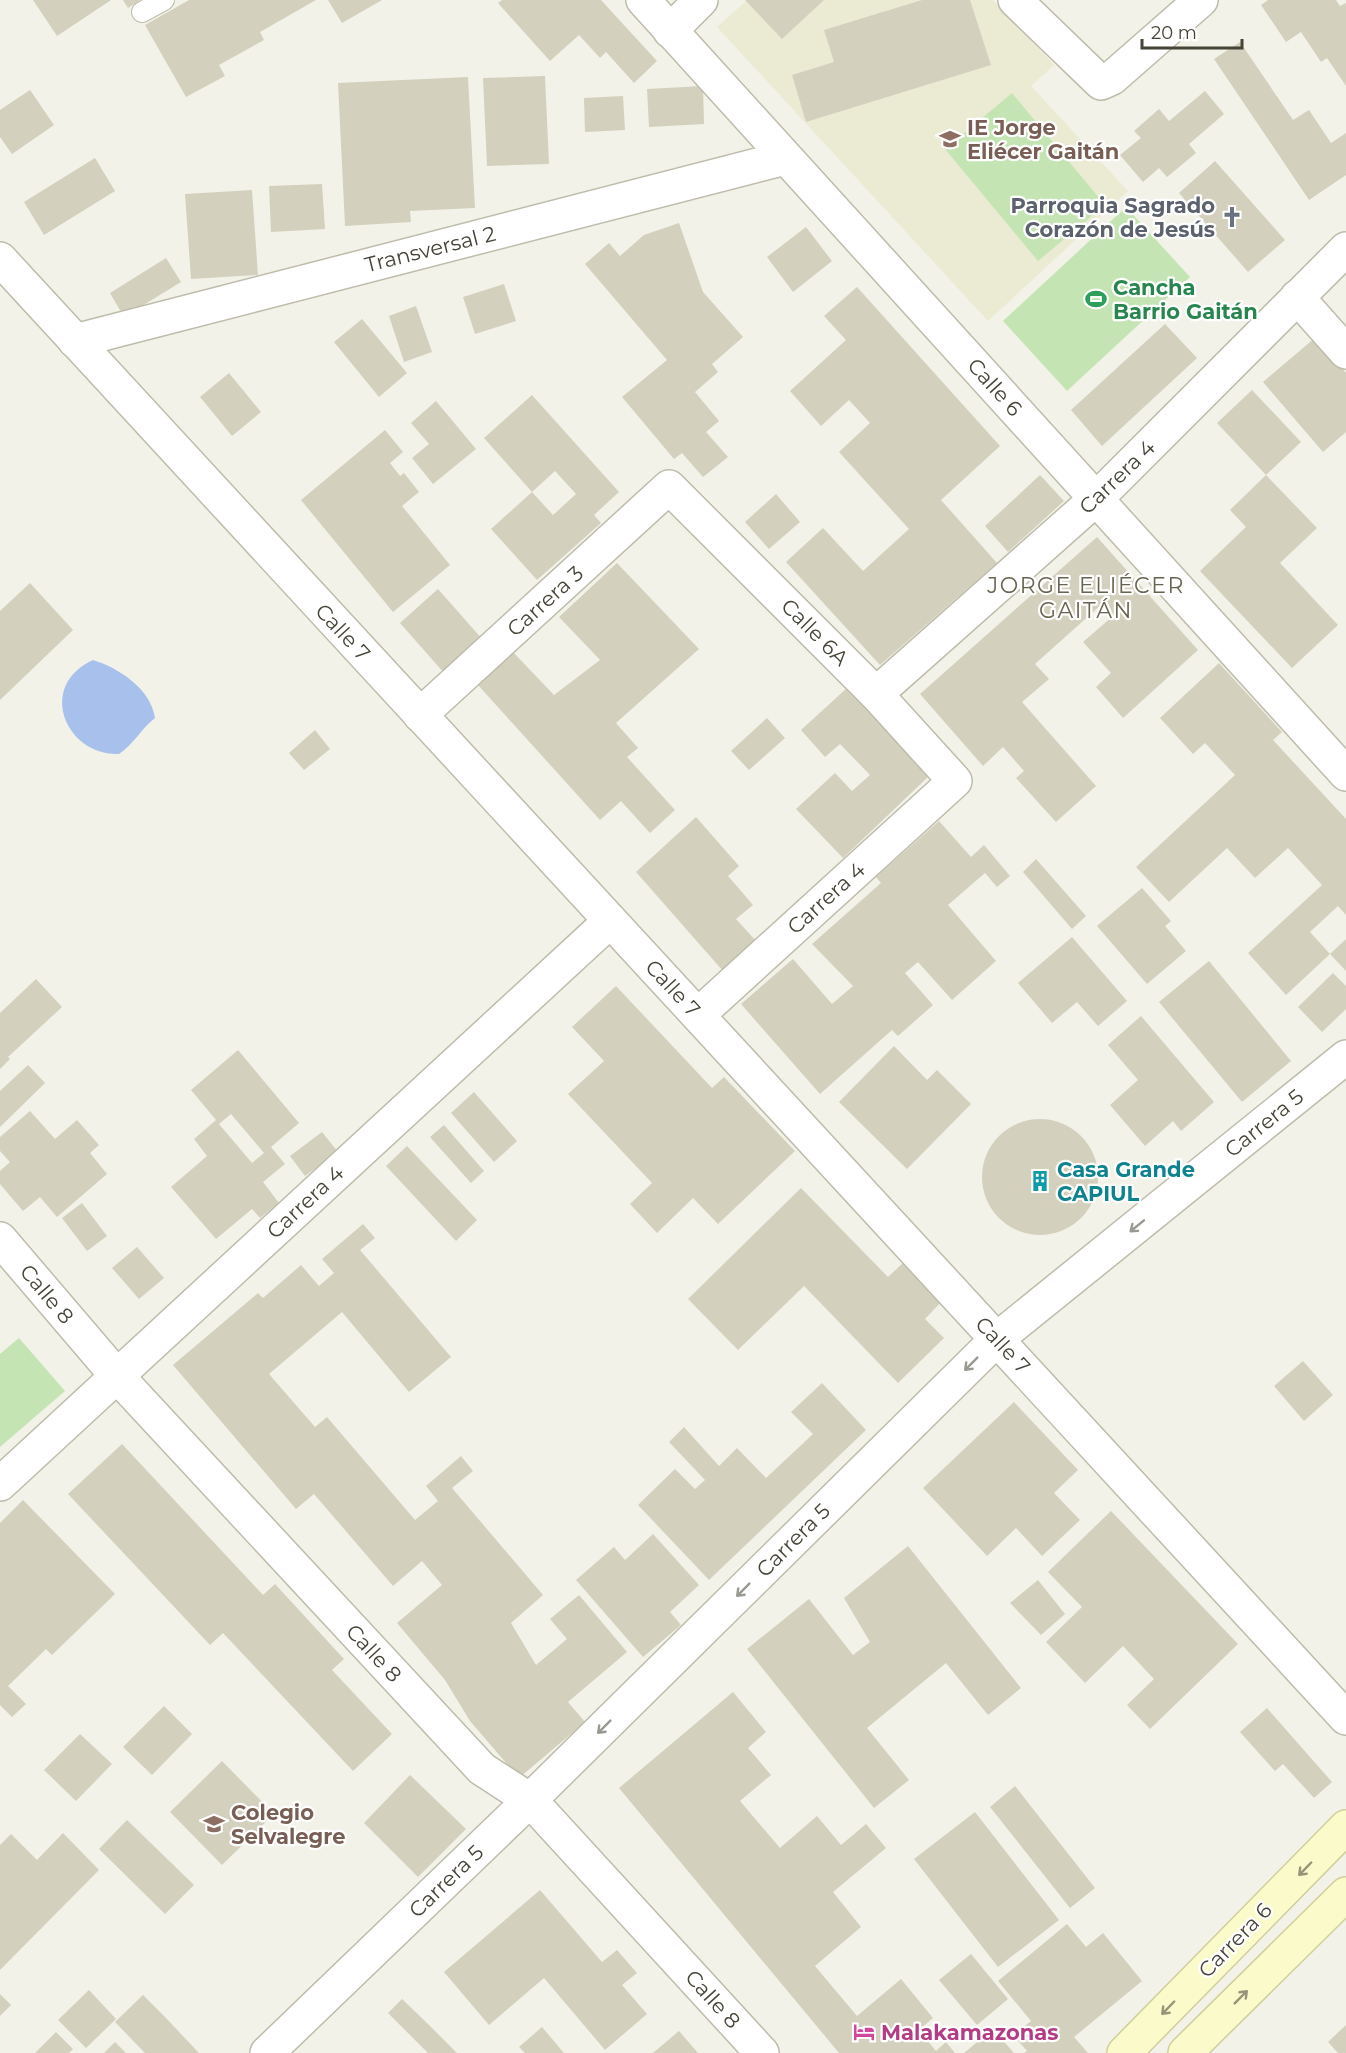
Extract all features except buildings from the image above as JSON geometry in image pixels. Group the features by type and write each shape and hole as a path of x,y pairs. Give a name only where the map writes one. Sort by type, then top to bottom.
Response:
{"main road":[{"name":"Carrera 6","path":"1124,2053 1346,1827"},
{"path":"1185,2053 1346,1894"}],"street":[{"name":"Calle 6","path":"643,0 1346,774"},
{"path":"670,30 701,0"},
{"path":"1015,0 1101,83 1112,78 1201,0"},
{"name":"Transversal 2","path":"75,341 785,158"},
{"name":"Carrera 4","path":"876,694 1097,498 1346,249"},
{"name":"Calle 7","path":"0,260 1346,1718"},
{"path":"1297,297 1346,352"},
{"name":"Carrera 3","path":"420,715 669,487"},
{"name":"Calle 6A","path":"669,487 876,694 956,781"},
{"name":"Carrera 4","path":"698,1015 956,781"},
{"name":"Carrera 4","path":"0,1484 610,921"},
{"name":"Carrera 5","path":"267,2053 530,1800 997,1339 1346,1057"},
{"name":"Calle 8","path":"0,1239 117,1376 482,1769 530,1800 762,2053"}],"lane":[{"path":"142,12 164,0"}],"shaded area":[{"name":"IE Jorge Eliécer Gaitán","path":"747,0 993,0 1054,65 1031,86 1128,191 988,321 717,27"}],"green space":[{"path":"1012,93 1105,205 1038,261 945,149"},
{"name":"Cancha Barrio Gaitán","path":"1126,207 1190,277 1067,391 1003,321"},
{"path":"19,1338 65,1391 0,1447 0,1354"}],"water":[{"path":"93,660 113,668 132,681 147,698 155,718 119,754 100,752 85,744 72,732 65,718 62,702 66,686 76,672"}],"place":[{"name":"IE Jorge Eliécer Gaitán","path":"950,139"},
{"name":"Parroquia Sagrado Corazón de Jesús","path":"1232,217"},
{"name":"Cancha Barrio Gaitán","path":"1096,299"},
{"name":"Casa Grande CAPIUL","path":"1040,1181"},
{"name":"Colegio Selvalegre","path":"214,1824"},
{"name":"Malakamazonas","path":"864,2032"}],"district":[{"name":"JORGE ELIÉCER GAITÁN","path":"1086,598"}]}
